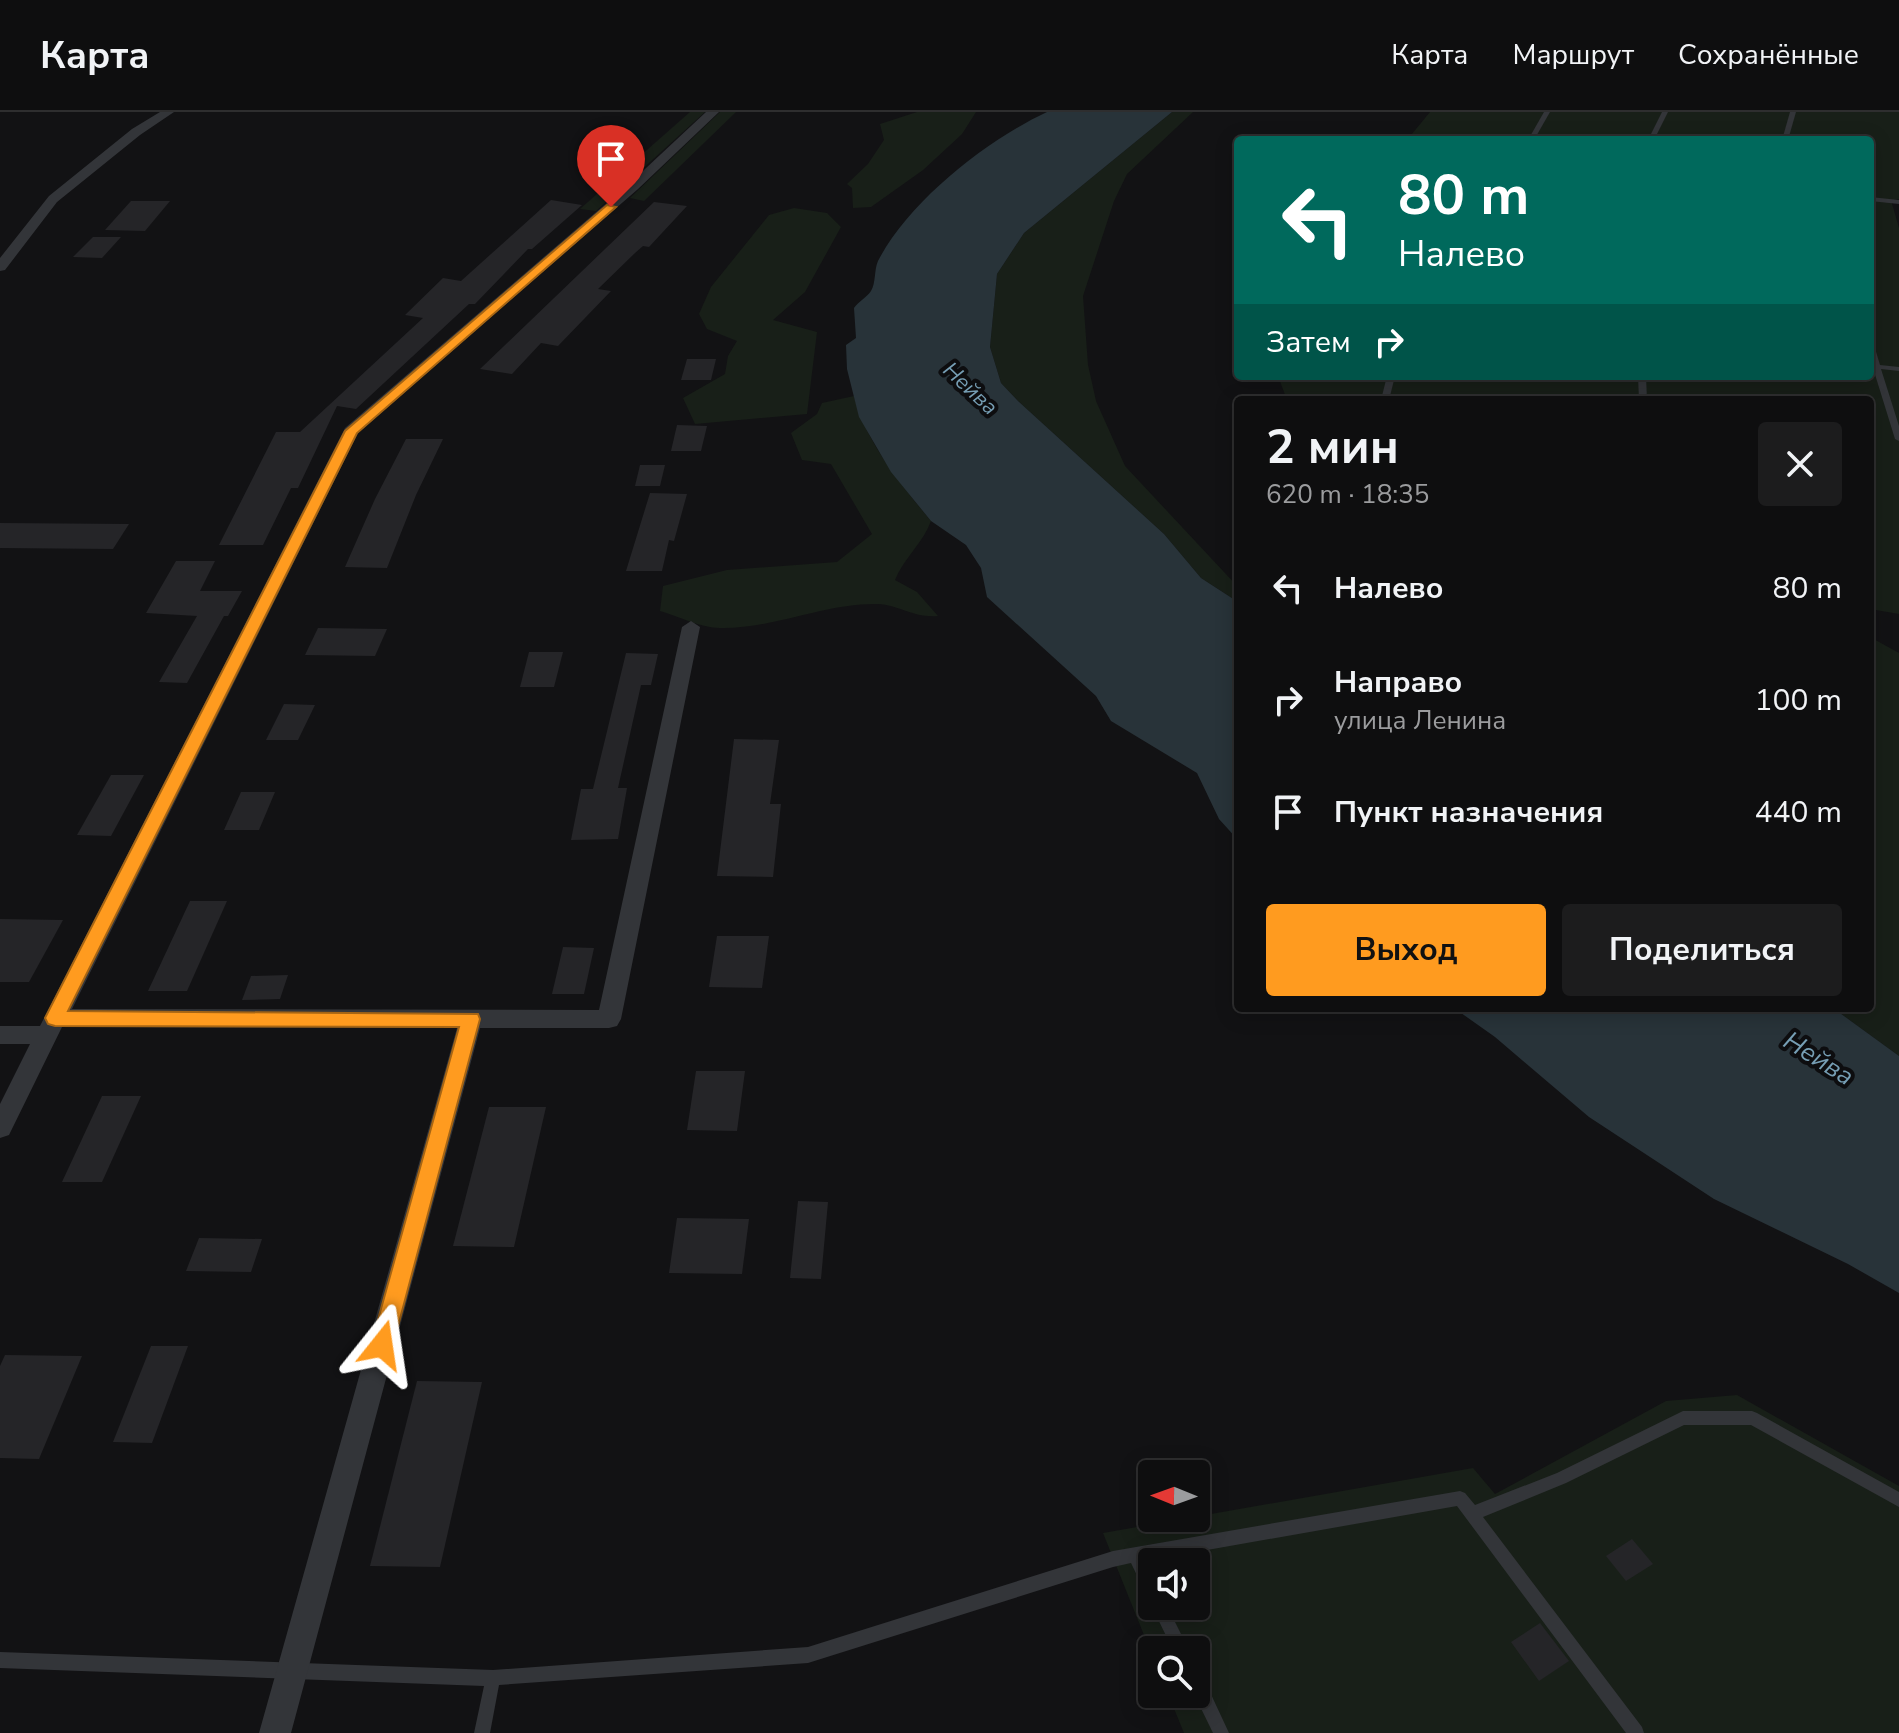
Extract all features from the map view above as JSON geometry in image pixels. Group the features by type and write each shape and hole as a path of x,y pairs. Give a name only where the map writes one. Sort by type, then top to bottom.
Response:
{"street":[{"path":"0,267 53,199 136,132 168,112"},
{"path":"0,1128 351,431 634,186 713,112"},
{"path":"0,1035 51,1027 609,1019 691,627"},
{"path":"275,1733 471,1019"}],"lane":[{"path":"1533,136 1547,112"},
{"path":"1653,136 1665,112"},
{"path":"1786,136 1793,112"},
{"path":"1874,199 1899,202"},
{"path":"1899,369 1874,366 1899,439"},
{"path":"1472,1514 1561,1478 1683,1418 1752,1418 1899,1500"},
{"path":"0,1660 493,1678 808,1655 1113,1559 1460,1498 1636,1733"},
{"path":"1135,1556 1138,1562"},
{"path":"482,1733 493,1678"},
{"path":"1209,1708 1221,1733"}],"shaded area":[{"path":"690,112 705,112 596,211 580,209"},
{"path":"720,112 736,112 644,201 630,198"},
{"path":"917,112 976,112 962,134 923,170 871,207 853,208 852,188 847,184 868,164 884,140 880,124"},
{"path":"1172,112 1193,112 1127,174 1114,201 1083,296 1088,365 1096,401 1125,466 1234,583 1234,599 1201,578 1164,534 1001,383 990,347 997,274 1024,233"},
{"path":"1430,112 1899,112 1899,199 1891,200 1899,228 1899,614 1874,610 1874,396 1286,396 1280,380 1874,380 1874,136 1410,136"},
{"path":"794,208 827,213 841,227 805,292 773,320 817,332 807,414 695,424 683,398 725,374 728,356 737,341 707,329 699,314 711,287 769,215"},
{"path":"854,396 876,447 931,521 895,580 917,592 938,616 921,615 886,605 858,605 760,625 720,628 697,624 660,611 663,586 727,570 837,562 872,534 831,464 802,460 791,433 817,414 822,403"},
{"path":"1874,639 1899,653 1899,1056 1838,1012 1874,1012"},
{"path":"1737,1395 1899,1486 1899,1733 1184,1733 1174,1708 1210,1708 1210,1636 1144,1636 1103,1533 1138,1527 1138,1532 1210,1532 1210,1514 1473,1468 1495,1494 1666,1401"}],"water":[{"name":"Нейва","path":"1047,112 1172,112 1024,233 997,274 990,347 1001,383 1018,401 1164,534 1201,578 1234,599 1234,836 1219,819 1197,773 1111,721 1096,696 987,597 981,568 966,545 931,521 891,472 859,417 847,369 846,345 856,338 854,308 871,291 878,261 909,216 929,195 975,156"},
{"name":"Нейва","path":"1460,1012 1838,1012 1899,1056 1899,1293 1848,1264 1714,1199 1589,1117 1495,1037"}],"building":[{"path":"551,200 582,205 532,249 528,249 475,304 469,304 356,409 337,406 298,488 291,488 263,545 219,545 276,432 300,432 423,318 405,315 443,278 461,281"},
{"path":"131,201 170,201 145,231 105,230"},
{"path":"654,202 687,206 649,247 643,246 598,289 611,291 558,346 541,343 512,374 480,369"},
{"path":"93,237 121,237 102,258 73,257"},
{"path":"687,359 716,359 711,380 681,380"},
{"path":"677,425 707,426 701,451 671,451"},
{"path":"406,439 443,439 416,495 387,568 345,567 375,499"},
{"path":"640,465 665,465 660,486 635,486"},
{"path":"650,493 687,494 674,541 669,540 662,571 626,571"},
{"path":"0,523 129,524 113,549 0,548"},
{"path":"176,561 215,561 200,591 242,591 228,616 224,616 187,683 159,682 197,616 146,613"},
{"path":"318,628 387,629 375,656 305,655"},
{"path":"529,652 563,652 554,687 520,687"},
{"path":"626,653 658,654 651,685 641,685 618,788 627,788 618,839 571,840 581,789 593,789"},
{"path":"284,704 315,705 298,740 266,740"},
{"path":"734,739 779,740 770,804 781,804 773,877 717,876"},
{"path":"111,775 144,775 111,836 77,835"},
{"path":"241,792 275,792 259,830 224,830"},
{"path":"190,901 227,901 187,991 148,991"},
{"path":"0,919 63,920 29,982 0,982"},
{"path":"717,936 769,936 762,988 709,987"},
{"path":"563,947 594,948 584,994 552,994"},
{"path":"288,975 280,999 242,1000 251,976"},
{"path":"696,1071 745,1071 737,1131 687,1130"},
{"path":"102,1096 141,1096 102,1182 62,1182"},
{"path":"489,1107 546,1107 514,1247 453,1246"},
{"path":"798,1201 828,1202 821,1279 790,1278"},
{"path":"677,1218 749,1219 742,1274 669,1273"},
{"path":"199,1238 262,1239 251,1272 186,1271"},
{"path":"151,1346 188,1346 152,1443 113,1442"},
{"path":"5,1355 82,1356 39,1459 0,1458 0,1366"},
{"path":"417,1381 482,1382 440,1567 370,1566"},
{"path":"1632,1539 1653,1564 1626,1581 1606,1556"},
{"path":"1540,1623 1569,1661 1539,1681 1511,1642"}],"route":[{"path":"382,1345 471,1019 55,1018 351,431 611,207"}]}
